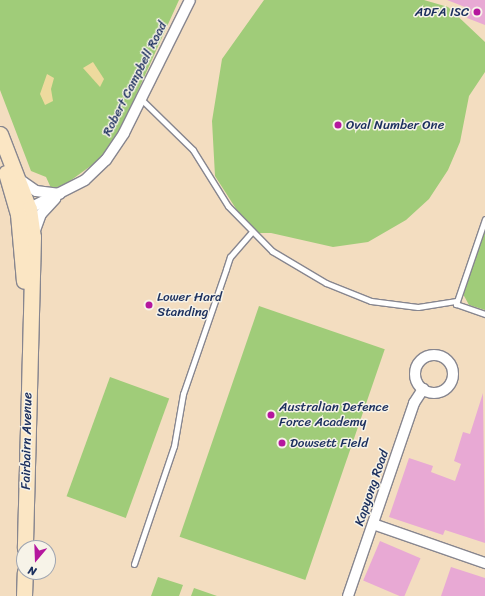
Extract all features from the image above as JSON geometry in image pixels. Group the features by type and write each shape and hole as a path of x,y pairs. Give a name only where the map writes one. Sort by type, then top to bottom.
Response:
{"main road":[{"name":"Fairbairn Avenue","path":"0,134 19,179 23,212 29,334 25,540"},
{"name":"Fairbairn Avenue","path":"0,157 33,237 33,322 29,334"},
{"path":"24,596 25,580"}],"street":[{"name":"Robert Campbell Road","path":"23,212 85,180 106,160 141,99 190,0"},
{"path":"19,179 36,191 60,194"},
{"name":"Robert Campbell Road","path":"33,237 41,214 60,194"},
{"name":"Kapyong Road","path":"348,596 414,403 423,389"},
{"path":"373,524 485,563"}],"lane":[{"path":"141,99 193,150 228,206 250,233 272,251 326,283 371,300 418,307 457,301"},
{"path":"485,219 456,304 485,314"},
{"path":"134,564 174,446 183,394 230,257 250,233"}],"green space":[{"path":"0,0 179,0 117,137 103,157 63,186 51,188 46,177 31,171 0,90"},
{"name":"Oval Number One","path":"264,0 424,0 448,7 485,42 485,72 469,96 460,142 448,170 429,199 406,220 368,242 333,247 271,233 258,233 240,215 215,176 212,121 222,59"},
{"path":"485,229 485,310 469,305 463,294"},
{"name":"Dowsett Field","path":"259,306 385,349 305,580 180,537"},
{"path":"110,377 169,399 126,518 67,496"},
{"path":"158,577 183,585 179,596 151,596"},
{"path":"194,588 217,596 191,596"}],"sand":[{"path":"93,62 104,79 100,87 83,68"},
{"path":"47,74 54,78 51,89 53,101 45,105 40,94"}],"building":[{"name":"ADFA ISC","path":"447,0 485,0 485,25 467,18 470,9"},
{"path":"483,393 485,543 445,530 443,535 389,517 409,458 433,466 431,472 455,481 461,464 454,461 463,432 470,434"},
{"path":"380,541 421,558 404,596 400,596 363,581"},
{"path":"451,567 485,578 485,596 441,596"}],"place":[{"name":"ADFA ISC","path":"477,12"},
{"name":"Oval Number One","path":"338,125"},
{"name":"Lower Hard Standing","path":"149,305"},
{"name":"Australian Defence Force Academy","path":"271,415"},
{"name":"Dowsett Field","path":"282,443"}]}
